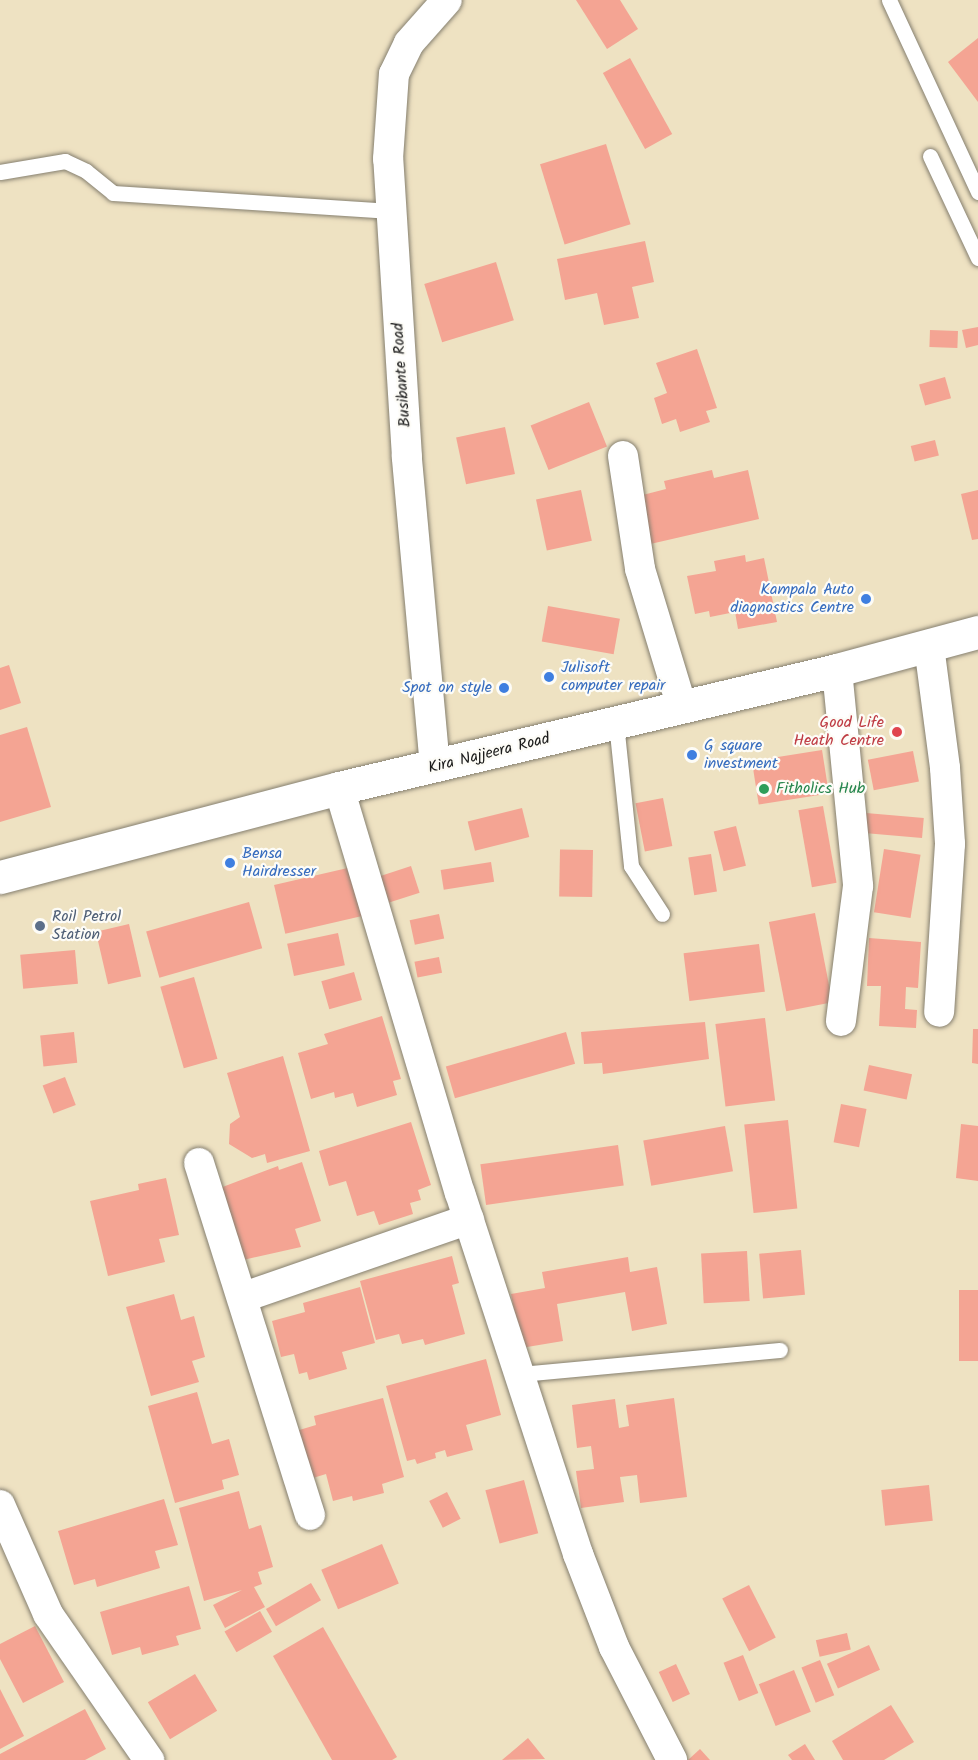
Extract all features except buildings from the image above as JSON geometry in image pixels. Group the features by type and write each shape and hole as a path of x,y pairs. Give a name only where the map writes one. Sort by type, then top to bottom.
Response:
{"main road":[{"name":"Kira Najjeera Road","path":"0,877 339,788 837,670 978,632"}],"street":[{"name":"Busibante Road","path":"435,767 408,469 388,159 394,74 409,44 447,0"},
{"path":"623,456 640,570 682,707"},
{"path":"929,646 945,768 950,844 939,1012"},
{"path":"837,670 858,886 840,1021"},
{"path":"339,788 469,1219 597,1606 662,1756"},
{"path":"199,1163 244,1297 310,1515"},
{"path":"244,1297 469,1219"},
{"path":"0,1505 48,1614 149,1760"}],"lane":[{"path":"889,0 978,192"},
{"path":"930,156 978,258"},
{"path":"0,172 65,161 86,171 113,193 391,211"},
{"path":"616,723 631,866 662,914"},
{"path":"520,1374 780,1350"}],"place":[{"name":"Kampala Auto diagnostics Centre","path":"866,599"},
{"name":"Julisoft computer repair","path":"549,677"},
{"name":"Spot on style","path":"504,688"},
{"name":"Good Life Heath Centre","path":"897,732"},
{"name":"G square investment","path":"692,755"},
{"name":"Fitholics Hub","path":"764,789"},
{"name":"Bensa Hairdresser","path":"230,863"},
{"name":"Roil Petrol Station","path":"40,926"}]}
